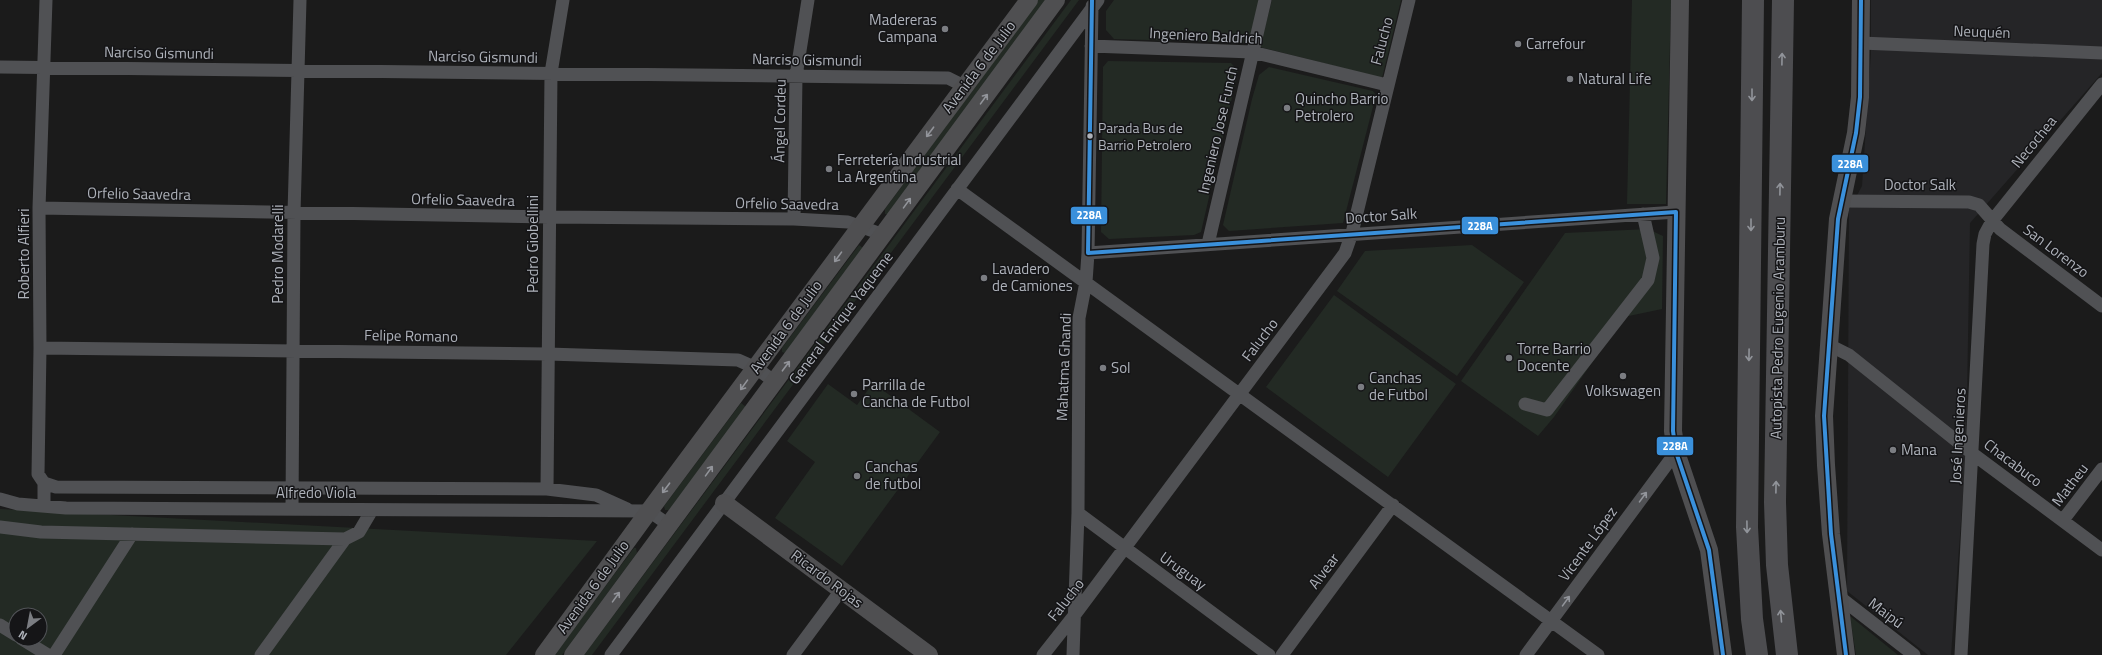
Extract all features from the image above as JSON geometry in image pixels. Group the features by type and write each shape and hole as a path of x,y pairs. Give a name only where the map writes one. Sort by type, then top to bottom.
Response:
{"highway":[{"name":"Autopista Pedro Eugenio Aramburu","path":"1753,0 1747,527 1752,619 1757,655"},
{"name":"Autopista Pedro Eugenio Aramburu","path":"1783,0 1776,502 1777,566 1786,655"}],"street":[{"name":"Roberto Alfieri","path":"44,506 44,483 38,474 40,348 39,208 45,68 46,0"},
{"name":"Pedro Modarelli","path":"292,509 294,213 300,0"},
{"name":"Pedro Giobellini","path":"547,489 551,73 563,0"},
{"name":"Ángel Cordeu","path":"794,219 796,76 808,0"},
{"name":"Avenida 6 de Julio","path":"544,655 640,511 756,368 1029,0"},
{"name":"Avenida 6 de Julio","path":"573,655 1056,0"},
{"name":"Ingeniero Jose Funch","path":"1208,244 1265,0"},
{"name":"Falucho","path":"1042,655 1074,617 1345,253 1352,234 1387,85 1409,0"},
{"path":"1680,0 1672,403 1673,431 1676,452 1709,550 1723,655"},
{"path":"1846,655 1838,596 1826,465 1824,416 1841,201 1856,133 1860,97 1861,0"},
{"name":"Mahatma Ghandi","path":"1073,655 1078,513 1079,318 1086,282 1088,253 1091,46 1094,3"},
{"name":"General Enrique Yaqueme","path":"612,655 1094,3"},
{"name":"Neuquén","path":"1861,43 2102,53"},
{"name":"Ingeniero Baldrich","path":"1091,46 1252,52 1387,85"},
{"name":"Narciso Gismundi","path":"0,68 948,78 964,86"},
{"name":"Necochea","path":"1992,221 2102,84"},
{"path":"957,189 1598,655"},
{"name":"Doctor Salk","path":"1841,201 1970,202 1979,206 1992,221"},
{"name":"Orfelio Saavedra","path":"39,208 549,217 794,219 848,222 884,235"},
{"name":"Doctor Salk","path":"1088,253 1676,212"},
{"path":"1525,404 1547,410 1648,280 1653,258 1643,214"},
{"name":"San Lorenzo","path":"1992,221 2000,229 2102,306"},
{"name":"José Ingenieros","path":"1961,655 1973,454 1983,244 1992,221"},
{"name":"Chacabuco","path":"1829,344 1849,355 1973,454 2102,550"},
{"name":"Felipe Romano","path":"40,348 548,354 738,360 756,368 775,382"},
{"name":"Vicente López","path":"1526,655 1676,452"},
{"name":"Matheu","path":"2063,520 2102,469"},
{"name":"Alfredo Viola","path":"44,483 56,487 547,489 596,495 640,511 669,525"},
{"name":"Alfredo Viola","path":"0,499 18,504 66,508 640,511"},
{"name":"Ricardo Rojas","path":"723,504 923,655"},
{"name":"Ricardo Rojas","path":"723,504 929,655"},
{"name":"Alvear","path":"1282,655 1392,505"},
{"path":"0,526 41,532 345,538 359,532 372,510"},
{"name":"Uruguay","path":"1078,513 1269,655"},
{"path":"54,655 132,534"},
{"path":"261,655 345,538"},
{"path":"794,655 839,593"},
{"name":"Maipú","path":"1838,596 1914,655"},
{"path":"35,647 48,655"}],"shaded area":[{"path":"1038,0 1046,0 888,214 885,214 885,209"},
{"path":"1071,0 1079,0 592,655 584,655"},
{"path":"1114,0 1259,0 1249,43 1114,39 1106,30 1106,11"},
{"path":"1272,0 1401,0 1382,78 1260,47"},
{"path":"1632,0 1671,0 1666,204 1627,204"},
{"path":"1871,0 2102,0 2102,73 1970,223 1966,455 1951,655 1928,655 1847,591 1849,210 1862,186 1871,53"},
{"path":"1108,61 1231,63 1238,71 1201,232 1194,235 1109,239 1101,232 1103,67"},
{"path":"1269,67 1373,91 1376,95 1343,223 1229,231 1223,225 1252,99 1259,75"},
{"path":"1648,229 1663,236 1662,309 1624,317 1554,417 1538,436 1461,381 1565,233"},
{"path":"859,245 863,248 785,353 782,352 782,348"},
{"path":"1472,245 1524,282 1457,376 1337,291 1365,251"},
{"path":"1334,295 1456,384 1388,477 1266,387"},
{"path":"873,383 940,432 842,566 775,518 815,462 787,441 828,384 857,405"},
{"path":"741,403 745,406 745,408 669,510 665,510 664,506"},
{"path":"0,509 597,541 506,655 0,655"},
{"path":"634,548 636,548 637,553 562,655 554,655"},
{"path":"1850,616 1898,655 1856,655"}],"transit line":[{"name":"228A","path":"1092,0 1088,253 1676,212 1673,431 1676,452 1709,550 1723,655"},
{"name":"228A","path":"1846,655 1831,534 1824,416 1838,219 1856,133 1860,97 1861,0"}],"place":[{"name":"Madereras Campana","path":"945,29"},
{"name":"Carrefour","path":"1518,44"},
{"name":"Natural Life","path":"1570,79"},
{"name":"Quincho Barrio Petrolero","path":"1287,108"},
{"name":"Parada Bus de Barrio Petrolero","path":"1090,136"},
{"name":"Ferretería Industrial La Argentina","path":"829,169"},
{"name":"Lavadero de Camiones","path":"984,278"},
{"name":"Torre Barrio Docente","path":"1509,358"},
{"name":"Sol","path":"1103,368"},
{"name":"Volkswagen","path":"1623,376"},
{"name":"Canchas de Futbol","path":"1361,387"},
{"name":"Parrilla de Cancha de Futbol","path":"854,394"},
{"name":"Mana","path":"1893,450"},
{"name":"Canchas de futbol","path":"857,476"}]}
